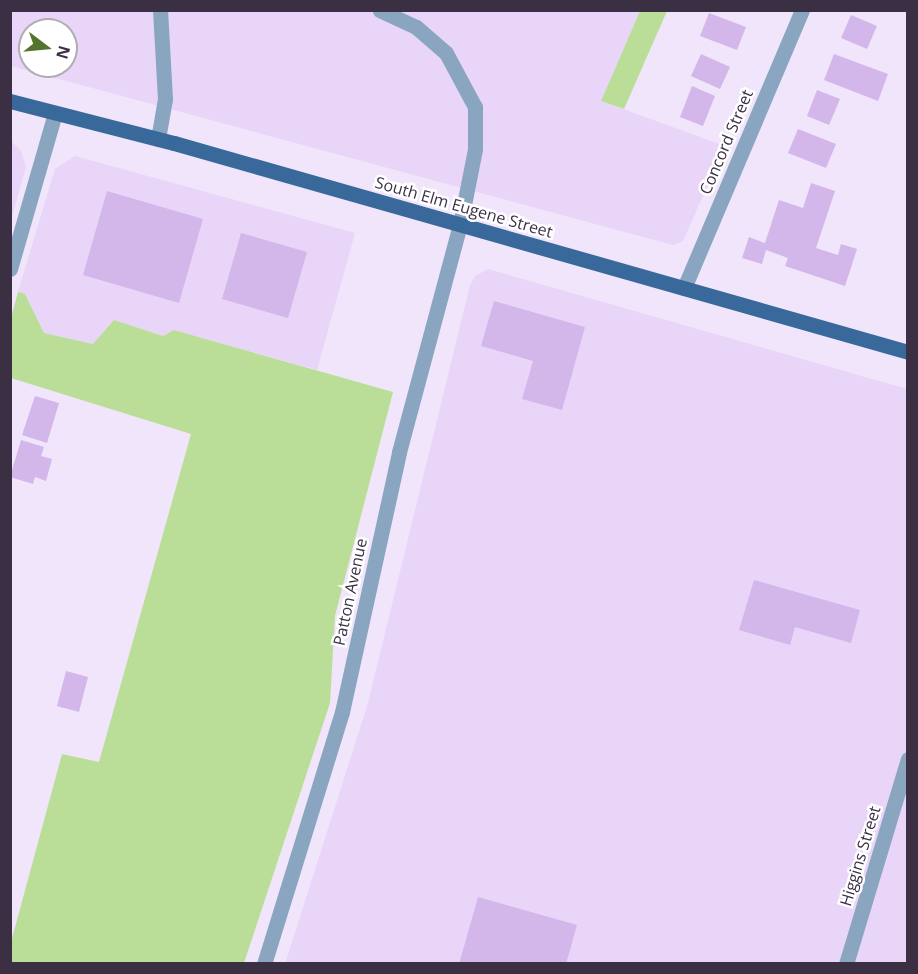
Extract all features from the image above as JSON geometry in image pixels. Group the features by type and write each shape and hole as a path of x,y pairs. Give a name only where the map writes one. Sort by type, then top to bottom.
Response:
{"main road":[{"name":"South Elm Eugene Street","path":"10,101 158,139 908,352"}],"street":[{"path":"158,139 165,99 160,10"},
{"name":"Patton Avenue","path":"264,963 342,712 401,441 460,225 475,149 475,107 463,79 432,39 394,14 381,10"},
{"name":"Concord Street","path":"684,288 802,10"},
{"path":"10,268 55,113"},
{"name":"Higgins Street","path":"846,963 908,759"}],"shaded area":[{"path":"10,11 640,11 601,101 725,146 683,241 673,245 55,78 78,78 78,18 18,18 18,68 11,66"},
{"path":"11,141 21,151 26,167 11,220"},
{"path":"75,156 355,233 317,370 174,330 163,336 114,320 94,344 44,333 25,294 18,292 55,169"},
{"path":"488,269 907,389 907,963 285,964 368,703 470,285 475,276"}],"green space":[{"path":"640,11 667,11 624,109 601,101"},
{"path":"18,292 25,294 44,333 93,344 114,320 163,336 174,330 393,392 335,616 330,703 244,963 11,963 11,942 62,754 99,762 191,434 11,378 11,318"}],"building":[{"path":"709,13 746,27 737,50 700,36"},
{"path":"851,15 877,26 867,49 841,38"},
{"path":"701,54 730,67 720,89 691,76"},
{"path":"834,54 888,74 878,101 824,80"},
{"path":"692,86 715,96 703,126 680,117"},
{"path":"817,90 840,99 829,125 807,116"},
{"path":"798,129 836,144 826,168 788,153"},
{"path":"811,183 835,191 816,248 838,255 841,244 857,249 845,286 785,266 788,258 766,250 762,264 742,258 749,237 765,243 779,200 803,208"},
{"path":"107,191 203,219 179,303 83,275"},
{"path":"241,233 307,252 288,318 222,299"},
{"path":"494,301 585,327 562,410 522,399 533,361 481,346"},
{"path":"35,396 59,403 47,443 22,435"},
{"path":"21,440 44,447 41,456 52,459 46,481 35,477 33,484 10,477"},
{"path":"754,580 860,610 851,643 795,627 790,645 739,630"},
{"path":"66,671 88,677 79,712 57,706"},
{"path":"478,897 577,925 566,964 459,964"}]}
